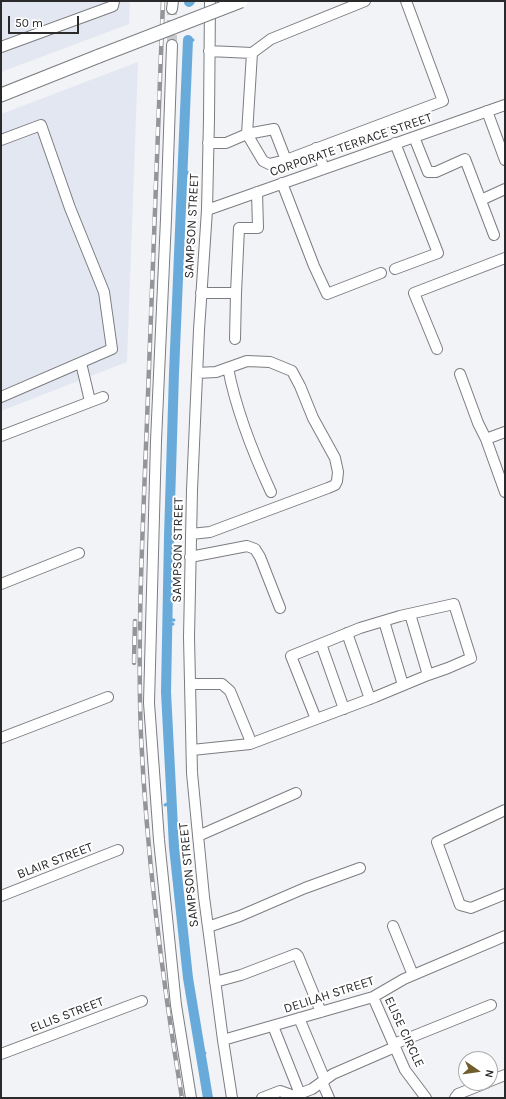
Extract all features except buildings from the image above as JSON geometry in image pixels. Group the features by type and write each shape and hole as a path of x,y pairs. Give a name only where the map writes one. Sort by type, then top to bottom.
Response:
{"main road":[{"path":"1,95 241,1"}],"street":[{"path":"1,47 113,6 114,1"},
{"name":"SAMPSON STREET","path":"210,1 206,210 197,372 190,557 189,637 192,773 208,927 222,1040 232,1098"},
{"path":"210,51 252,53 271,39 365,1"},
{"path":"252,53 247,134 263,162 269,164 286,160 443,102 406,1"},
{"path":"172,45 166,227 156,441 148,703 160,848 176,1005 191,1098"},
{"name":"CORPORATE TERRACE STREET","path":"206,210 505,105"},
{"path":"487,111 505,160"},
{"path":"1,140 41,125 70,208 104,292 112,349 1,397"},
{"path":"208,143 226,143 247,134 274,129 286,160"},
{"path":"414,137 428,172 436,172 465,159 494,235"},
{"path":"395,143 438,253 395,269"},
{"path":"316,148 324,168"},
{"path":"282,183 314,266 327,294 381,273"},
{"path":"481,200 505,189"},
{"path":"235,339 239,228 258,228 257,192"},
{"path":"437,349 414,294 505,258"},
{"path":"201,293 236,293"},
{"path":"191,534 210,532 335,486 338,472 335,458 313,418 292,371 270,362 247,361 216,372 197,372"},
{"path":"81,363 90,401"},
{"path":"228,368 235,400 259,466 271,492"},
{"path":"460,374 505,492"},
{"path":"1,436 103,396"},
{"path":"486,439 505,432"},
{"path":"190,557 247,546 255,549 260,557 280,608"},
{"path":"1,584 79,553"},
{"path":"192,750 250,744 370,699 428,674 448,668 471,658 454,604 384,621 347,633 291,656 316,719"},
{"path":"410,614 428,674"},
{"path":"384,621 403,685"},
{"path":"347,633 370,699"},
{"path":"321,644 344,709"},
{"path":"190,684 222,684 230,691 249,737 250,744"},
{"path":"1,738 108,697"},
{"path":"198,836 296,794"},
{"path":"505,810 437,842 460,905 470,908 505,894"},
{"name":"BLAIR STREET","path":"1,896 118,850"},
{"path":"208,927 240,916 305,888 360,868"},
{"path":"393,926 413,975"},
{"name":"DELILAH STREET","path":"222,1040 373,997 413,975 505,936"},
{"path":"215,982 241,975 296,954 321,1012"},
{"name":"ELISE CIRCLE","path":"373,997 405,1070 426,1098"},
{"name":"ELLIS STREET","path":"1,1054 142,1001"},
{"path":"262,1098 280,1091 294,1096 300,1094 312,1089 333,1074 491,1005"},
{"path":"299,1018 324,1081 328,1098"},
{"path":"273,1026 300,1094"},
{"path":"455,1098 458,1094 466,1091"}],"shaded area":[{"path":"1,1 130,1 129,24 1,72"},
{"path":"138,62 127,362 1,411 1,114"}],"waterway":[{"path":"188,40 174,373 166,692 174,847 188,978 208,1098"},
{"path":"188,41 193,40"},
{"path":"182,168 189,174"},
{"path":"170,504 176,505"},
{"path":"167,620 174,620"},
{"path":"167,625 173,624"},
{"path":"165,805 172,802"},
{"path":"201,1055 205,1053"}],"tunnel":[{"path":"172,9 172,45"}],"railway":[{"path":"163,1 142,539 140,697 141,736 151,873 168,1008 182,1098"},
{"path":"134,663 135,621"}]}
